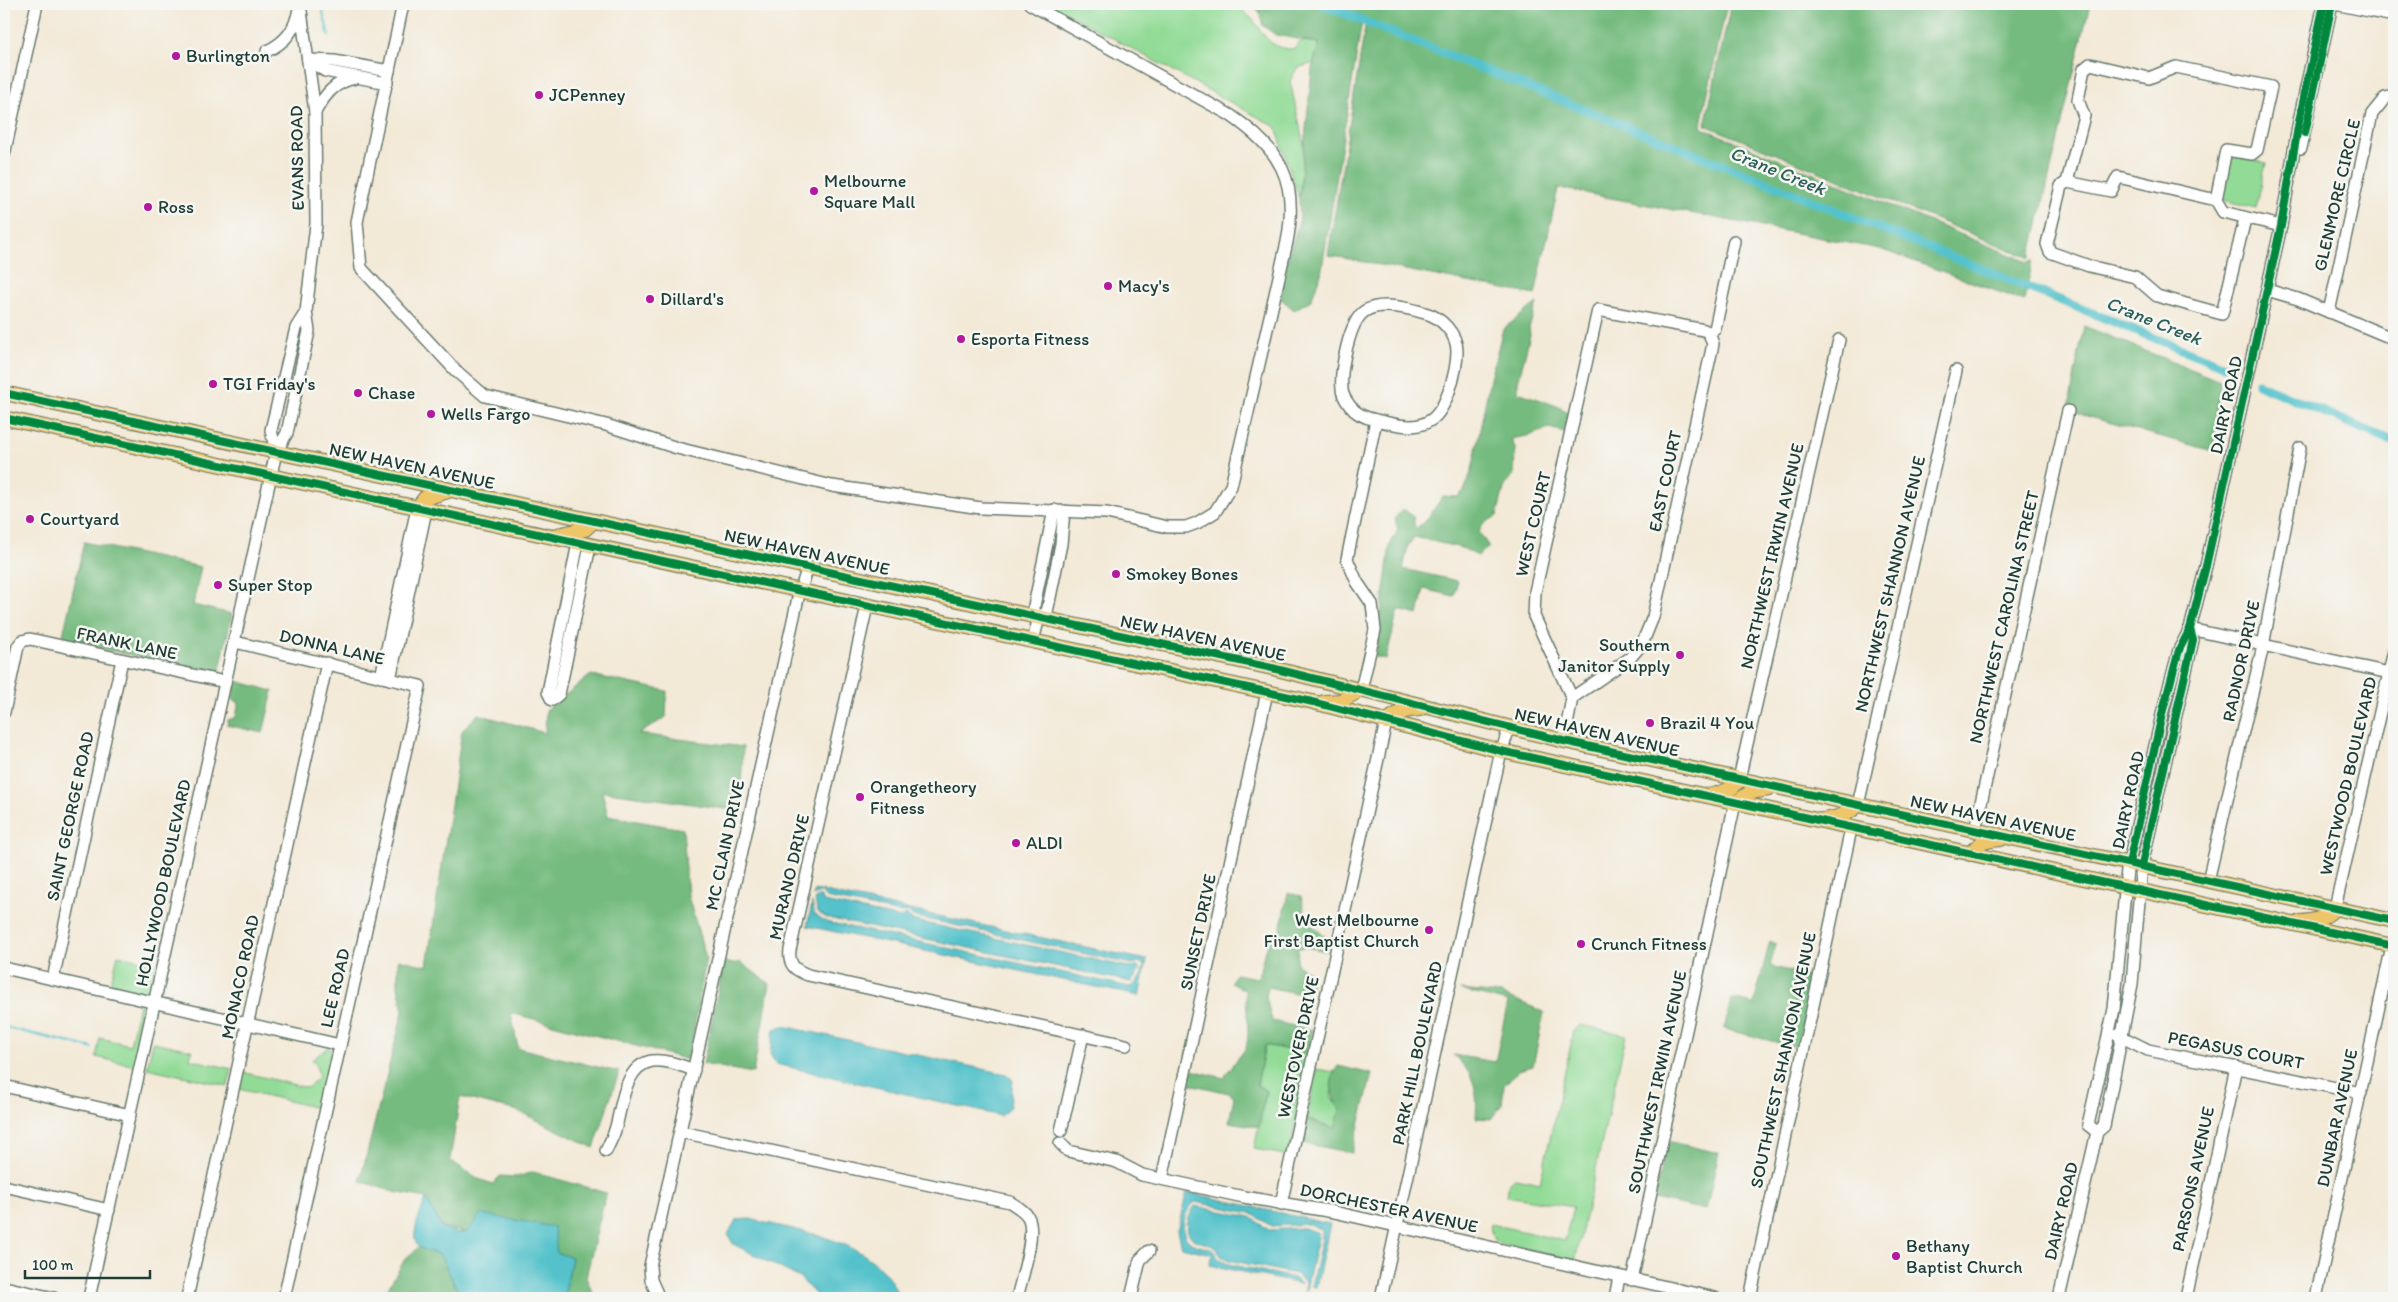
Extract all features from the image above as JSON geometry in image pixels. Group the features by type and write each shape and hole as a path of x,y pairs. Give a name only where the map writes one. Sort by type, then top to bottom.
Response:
{"main road":[{"name":"NEW HAVEN AVENUE","path":"4,393 1039,617 1360,690 1564,741 2394,921"},
{"path":"4,418 1313,702 1501,751 1851,829 2394,946"},
{"path":"421,509 421,501 430,496 454,490"},
{"path":"548,537 585,529 594,521"},
{"path":"584,544 602,529 616,526"},
{"path":"1313,702 1340,701 1360,690"},
{"path":"1386,722 1404,710 1428,708"},
{"path":"1705,797 1728,790 1735,786 1739,779"},
{"path":"1735,803 1751,792 1778,788"},
{"path":"1818,821 1841,817 1850,813 1858,805"},
{"path":"1970,854 1977,845 1983,842 2012,838"},
{"path":"2287,923 2315,921 2328,915 2334,908"}],"street":[{"path":"4,155 37,4"},
{"path":"267,51 283,43 290,36 300,4"},
{"name":"EVANS ROAD","path":"272,476 276,452 286,433 309,331 306,312 316,209 315,112 300,4"},
{"path":"403,4 357,222 362,268 455,370 485,396 606,425 677,448 832,486 987,508 1107,513 1172,528 1197,524 1215,512 1231,486 1290,227 1290,192 1277,158 1256,132 1230,115 1030,4"},
{"name":"DAIRY ROAD","path":"2097,1132 2088,1125 2114,1009 2127,888 2136,864 2193,640 2190,629 2282,226 2299,121 2324,4"},
{"path":"2334,4 2394,16"},
{"name":"DAIRY ROAD","path":"2289,188 2294,178 2334,4"},
{"path":"308,60 334,61 389,71"},
{"path":"308,60 325,71 387,83"},
{"path":"2246,219 2222,314 2157,296 2135,278 2089,266 2050,252 2047,244 2061,186 2067,182 2084,116 2078,100 2084,68 2090,64 2149,78 2176,67 2272,86 2257,150 2252,154 2226,150 2216,200 2223,212 2246,219 2282,226"},
{"path":"315,112 334,86 345,80 359,78"},
{"name":"GLENMORE CIRCLE","path":"2329,312 2372,114 2385,98 2394,96"},
{"path":"2067,182 2111,191 2118,177 2216,200"},
{"name":"EAST COURT","path":"1572,698 1630,658 1642,644 1653,617 1714,344 1709,334 1716,326 1734,241"},
{"path":"2267,290 2298,299 2394,339"},
{"path":"1384,306 1427,313 1448,327 1457,350 1444,406 1430,421 1407,426 1376,420 1364,417 1350,407 1342,390 1345,354 1352,328 1365,311 1384,306"},
{"name":"WEST COURT","path":"1572,698 1534,616 1536,592 1598,310 1704,330 1709,334"},
{"name":"NORTHWEST IRWIN AVENUE","path":"1739,779 1839,340"},
{"name":"NORTHWEST SHANNON AVENUE","path":"1858,805 1956,371"},
{"name":"NORTHWEST CAROLINA STREET","path":"1974,830 2068,411"},
{"path":"1360,690 1375,630 1372,604 1357,582 1347,559 1376,420"},
{"name":"RADNOR DRIVE","path":"2208,881 2264,646 2300,448"},
{"name":"HOLLYWOOD BOULEVARD","path":"89,1298 272,476"},
{"path":"386,678 421,509"},
{"path":"1033,641 1039,617 1034,611 1034,606 1059,510"},
{"path":"584,544 559,694 552,700 548,692 584,544"},
{"name":"MC CLAIN DRIVE","path":"659,1298 651,1280 650,1266 800,591 808,568"},
{"name":"MURANO DRIVE","path":"868,606 790,950 792,965 797,971 808,975 1126,1045"},
{"path":"2190,629 2392,674"},
{"name":"FRANK LANE","path":"4,712 18,646 22,641 30,639 225,682"},
{"name":"DONNA LANE","path":"235,642 420,686"},
{"name":"WESTWOOD BOULEVARD","path":"2334,908 2392,674 2394,652"},
{"name":"SAINT GEORGE ROAD","path":"52,979 122,660"},
{"name":"MONACO ROAD","path":"187,1298 327,663"},
{"name":"LEE ROAD","path":"284,1298 420,686"},
{"name":"SUNSET DRIVE","path":"1162,1180 1267,692"},
{"path":"1564,741 1572,698"},
{"name":"WESTOVER DRIVE","path":"1282,1204 1386,722"},
{"name":"PARK HILL BOULEVARD","path":"1381,1298 1501,751 1509,728"},
{"name":"SOUTHWEST IRWIN AVENUE","path":"1632,1280 1735,803"},
{"name":"SOUTHWEST SHANNON AVENUE","path":"1750,1298 1851,829"},
{"name":"DAIRY ROAD","path":"2058,1298 2097,1132 2104,1126 2123,1038 2132,984 2141,891 2136,864"},
{"name":"DUNBAR AVENUE","path":"2316,1298 2394,946"},
{"path":"4,968 340,1045"},
{"name":"PEGASUS COURT","path":"2109,1030 2148,1050 2361,1093"},
{"path":"1061,1131 1083,1035"},
{"path":"606,1152 615,1130 622,1098 637,1069 651,1061 667,1062 694,1070"},
{"name":"PARSONS AVENUE","path":"2186,1298 2236,1067"},
{"path":"4,1086 130,1115"},
{"path":"681,1132 1010,1202 1022,1209 1029,1218 1031,1234 1017,1298"},
{"name":"DORCHESTER AVENUE","path":"1060,1144 1068,1151 1117,1162 1142,1175 1162,1180 1282,1204 1334,1212 1715,1298"},
{"path":"4,1186 110,1210"},
{"path":"1131,1298 1140,1260 1149,1251"},
{"path":"1614,1298 1619,1277"},
{"path":"4,1287 54,1298"}],"green space":[{"path":"1050,4 1209,4 1224,9 1240,9 1256,23 1269,41 1283,48 1294,49 1301,41 1319,43 1314,63 1297,68 1290,81 1304,145 1299,198 1276,127"},
{"path":"1250,4 1320,4 1362,21 1321,274 1311,300 1294,310 1280,298 1288,257 1300,219 1299,198 1312,69 1319,43 1276,35 1263,26 1259,11"},
{"path":"1331,4 1727,4 1701,124 1702,128 2028,262 2033,260 2024,301 1880,249 1558,188 1535,295 1328,255 1366,21 1364,17"},
{"path":"1731,4 2090,4 2030,258 1705,125"},
{"path":"2231,156 2266,163 2256,208 2222,200"},
{"path":"1537,303 1529,328 1530,335 1518,382 1518,392 1557,406 1571,414 1568,433 1549,428 1531,435 1511,439 1515,448 1514,474 1504,488 1497,516 1484,523 1479,532 1489,547 1478,556 1462,548 1414,537 1408,546 1403,569 1458,581 1454,596 1424,589 1418,615 1398,610 1386,659 1375,657 1390,545 1398,530 1395,518 1403,509 1413,516 1415,529 1425,522 1443,496 1457,497 1464,491 1472,470 1490,379 1503,329"},
{"path":"2084,326 2220,381 2213,451 2068,411"},
{"path":"84,542 201,567 193,605 232,614 219,674 62,640"},
{"path":"591,675 667,691 666,717 639,734 743,747 740,811 602,791 608,816 683,829 688,896 706,958 689,1060 511,1013 518,1048 619,1072 594,1148 518,1111 460,1097 450,1160 476,1178 493,1184 500,1176 517,1177 533,1172 606,1193 586,1277 595,1298 564,1298 572,1257 441,1227 426,1198 394,1192 360,1181 403,1011 398,986 398,959 427,966 462,731 478,714 545,733 546,710"},
{"path":"236,681 273,691 263,733 227,725 228,720 236,717 239,702 232,700"},
{"path":"1288,893 1301,896 1306,920 1330,941 1326,951 1306,947 1298,948 1297,964 1309,973 1311,987 1305,995 1268,987 1266,997 1272,1021 1312,1030 1310,1054 1265,1045 1257,1085 1266,1091 1259,1127 1229,1122 1234,1097 1229,1093 1189,1084 1188,1078 1192,1070 1224,1078 1245,1049 1248,1029 1245,990 1231,983 1235,974 1258,978 1265,950 1272,937 1280,930"},
{"path":"1770,941 1776,944 1770,966 1818,978 1799,1048 1724,1029 1732,999 1754,1004"},
{"path":"118,955 158,964 151,991 142,994 110,986"},
{"path":"724,961 732,964 740,962 770,984 753,1073 703,1064"},
{"path":"1460,990 1501,994 1544,1012 1533,1066 1519,1070 1504,1085 1502,1104 1491,1119 1476,1118 1474,1083 1466,1069 1453,1055 1495,1062 1508,1002"},
{"path":"139,1004 147,1011 135,1066 96,1057 100,1038 130,1045"},
{"path":"1581,1025 1626,1035 1575,1261 1498,1243 1492,1235 1491,1224 1565,1241 1573,1207 1507,1196 1509,1182 1515,1178 1540,1183 1574,1031"},
{"path":"153,1042 192,1050 190,1059 232,1069 228,1086 147,1068"},
{"path":"1265,1045 1310,1054 1289,1156 1254,1149 1266,1091 1257,1085"},
{"path":"328,1047 332,1052 321,1109 239,1089 242,1072 307,1088 319,1077 316,1065 312,1060"},
{"path":"1338,1066 1372,1074 1352,1153 1302,1143 1307,1118 1321,1125 1335,1128 1340,1110 1334,1099 1331,1083"},
{"path":"1316,1069 1334,1072 1331,1096 1340,1110 1335,1129 1307,1118"},
{"path":"1667,1141 1719,1153 1706,1210 1654,1199"},
{"path":"419,1247 440,1255 457,1289 466,1298 371,1298 385,1293 405,1259"}],"water":[{"path":"815,890 1147,960 1139,996 807,926 812,903 814,914 826,922 1130,987 1138,981 1144,968 1144,965 1139,962 1132,964 913,916 908,911 901,913 826,898 821,892 813,896"},
{"path":"820,896 824,902 901,918 907,914 911,920 1133,968 1138,966 1140,970 1131,982 827,918 817,912 815,899"},
{"path":"783,1026 1006,1074 1013,1080 1010,1107 1001,1116 776,1064 770,1054 774,1029"},
{"path":"1187,1192 1330,1224 1316,1287 1311,1286 1322,1239 1322,1230 1310,1224 1271,1226 1251,1213 1195,1202 1185,1217 1183,1229 1187,1240 1215,1251 1218,1259 1228,1264 1295,1278 1301,1284 1209,1265 1212,1254 1181,1247 1177,1231"},
{"path":"426,1198 441,1227 458,1233 467,1232 481,1214 554,1227 557,1253 572,1257 564,1298 468,1298 457,1289 440,1255 422,1249 416,1244 415,1231"},
{"path":"1195,1206 1251,1217 1269,1230 1304,1228 1319,1233 1305,1294 1305,1282 1296,1274 1229,1260 1221,1256 1217,1248 1190,1236 1187,1228"},
{"path":"750,1219 823,1237 858,1251 874,1262 887,1275 900,1298 819,1298 800,1278 733,1244 728,1234 736,1220"}],"waterway":[{"path":"321,4 329,36"},
{"name":"Crane Creek","path":"1321,4 2224,366"},
{"name":"Crane Creek","path":"2258,384 2394,442"},
{"path":"4,1027 92,1048"}],"cycle path":[{"path":"2129,863 2163,710 2179,650 2190,629 2206,566 2281,226 2299,121 2324,4"},
{"path":"2305,133 2332,4"},
{"path":"4,393 1272,668 1564,741 2394,921"},
{"path":"4,418 1313,702 1501,751 2394,946"},
{"path":"2142,865 2193,640 2190,629"}],"place":[{"name":"Burlington","path":"176,56"},
{"name":"JCPenney","path":"539,95"},
{"name":"Melbourne Square Mall","path":"814,191"},
{"name":"Ross","path":"148,207"},
{"name":"Macy's","path":"1108,286"},
{"name":"Dillard's","path":"650,299"},
{"name":"Esporta Fitness","path":"961,339"},
{"name":"TGI Friday's","path":"213,384"},
{"name":"Chase","path":"358,393"},
{"name":"Wells Fargo","path":"431,414"},
{"name":"Courtyard","path":"30,519"},
{"name":"Smokey Bones","path":"1116,574"},
{"name":"Super Stop","path":"218,585"},
{"name":"Southern Janitor Supply","path":"1680,655"},
{"name":"Brazil 4 You","path":"1650,723"},
{"name":"Orangetheory Fitness","path":"860,797"},
{"name":"ALDI","path":"1016,843"},
{"name":"West Melbourne First Baptist Church","path":"1429,930"},
{"name":"Crunch Fitness","path":"1581,944"},
{"name":"Bethany Baptist Church","path":"1896,1256"}]}
